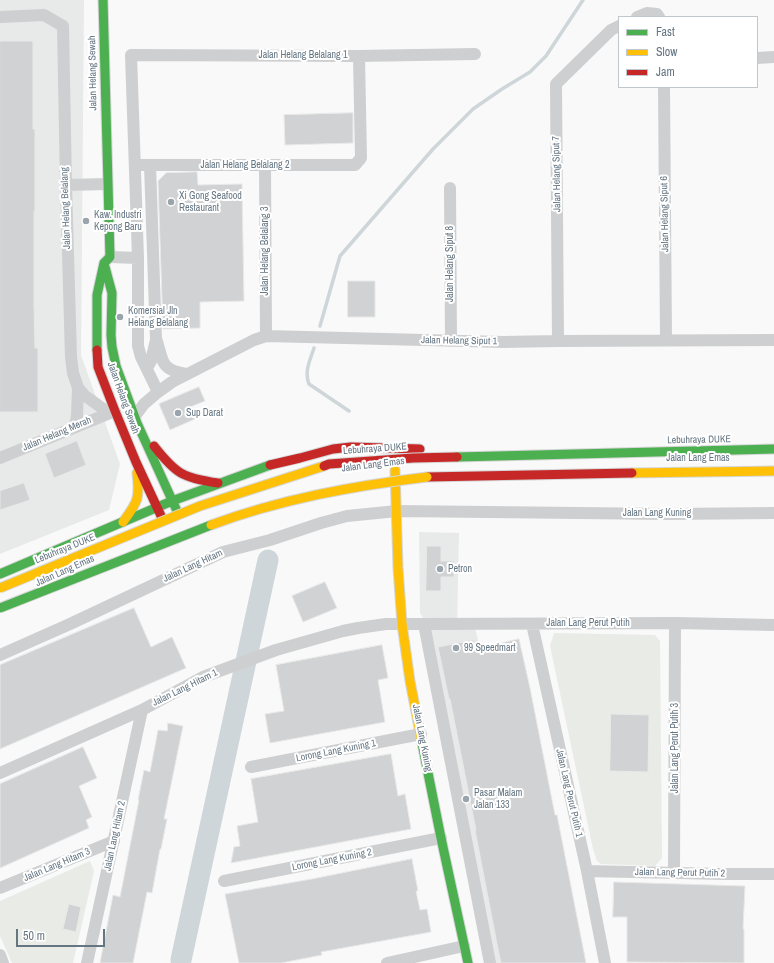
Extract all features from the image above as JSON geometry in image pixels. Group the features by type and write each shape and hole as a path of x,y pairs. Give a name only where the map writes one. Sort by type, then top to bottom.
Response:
{"main road":[{"name":"Jalan Helang Sewah","path":"102,0 107,184 107,260 112,293 112,347 116,366 136,420 181,520"},
{"name":"Jalan Helang Sewah","path":"107,260 97,295 98,367 112,412 166,526"},
{"path":"136,420 163,458 178,472 201,480 219,483"},
{"name":"Jalan Lang Emas","path":"0,574 172,501 219,483 269,465 333,449 351,447 436,449 774,443"},
{"name":"Lebuhraya DUKE","path":"0,588 200,506 329,464 413,458 774,449"},
{"path":"300,458 378,454 390,458 394,464 392,472"},
{"path":"123,522 138,499 139,489 136,462"},
{"name":"Jalan Lang Emas","path":"392,472 512,468 774,470"},
{"path":"0,608 247,512 294,499 335,490 382,482 427,477 774,470"},
{"name":"Jalan Lang Kuning","path":"392,472 396,511 402,624 410,681 441,838 468,963"},
{"name":"Jalan Lang Emas","path":"0,612 112,562 184,526 242,506 296,490"}],"street":[{"path":"640,16 647,13 657,14 658,16"},
{"name":"Jalan Helang Belalang","path":"0,17 44,15 63,26 71,357 73,373 78,388 75,427"},
{"name":"Jalan Helang Siput 7","path":"558,340 556,84 615,28"},
{"name":"Jalan Helang Belalang 1","path":"135,165 131,55 360,56 476,54"},
{"name":"Jalan Helang Belalang 2","path":"135,165 355,165 360,158 360,56"},
{"path":"758,58 774,57"},
{"name":"Jalan Helang Siput 6","path":"664,88 666,340"},
{"path":"135,165 138,258 138,346 141,357 158,392"},
{"path":"146,368 151,361 156,340 150,165"},
{"name":"Jalan Helang Belalang 3","path":"265,165 266,336"},
{"path":"66,185 107,184"},
{"name":"Jalan Helang Siput 8","path":"450,188 451,341"},
{"path":"107,260 138,258"},
{"name":"Jalan Helang Siput 1","path":"136,420 144,404 172,382 254,340 266,336 503,342 558,340 774,340"},
{"path":"156,340 161,355 168,368 175,372 186,374"},
{"path":"78,388 84,395 112,412"},
{"name":"Jalan Helang Merah","path":"0,458 112,412"},
{"name":"Jalan Lang Kuning","path":"396,511 668,514 774,513"},
{"name":"Jalan Lang Hitam","path":"0,655 70,624 223,552 270,540 320,522 396,511"},
{"name":"Jalan Lang Perut Putih","path":"402,624 675,623 774,625"},
{"name":"Jalan Lang Perut Putih 3","path":"674,872 675,623"},
{"name":"Jalan Lang Hitam 1","path":"0,773 142,710 203,677 268,653 358,628 402,624"},
{"path":"424,624 490,963"},
{"name":"Jalan Lang Perut Putih 1","path":"532,624 605,963"},
{"name":"Jalan Lang Hitam 2","path":"88,963 142,710"},
{"name":"Lorong Lang Kuning 1","path":"251,767 421,734"},
{"name":"Lorong Lang Kuning 2","path":"224,882 441,838"},
{"name":"Jalan Lang Hitam 3","path":"0,888 114,841"},
{"name":"Jalan Lang Perut Putih 2","path":"586,871 774,874"},
{"path":"387,963 464,946"},
{"path":"0,955 4,963"}],"shaded area":[{"path":"0,0 84,0 81,355 120,464 109,510 0,554"},
{"path":"419,532 459,533 457,628 475,628 489,683 548,963 486,963 429,628 420,613"},
{"path":"554,633 655,635 660,641 662,858 655,866 601,864 597,861 593,849 550,646"},
{"path":"90,861 94,871 73,963 12,963 0,936 0,901","holes":["69,904 81,907 76,932 63,929"]}],"building":[{"path":"0,41 33,41 33,129 35,129 34,305 35,348 38,348 38,412 0,412"},
{"path":"353,113 353,143 285,145 284,115"},
{"path":"197,172 198,185 242,184 244,301 200,302 200,328 163,329 158,181 166,173"},
{"path":"348,281 375,281 375,317 348,317"},
{"name":"Sup Darat","path":"199,387 205,401 190,407 195,419 170,430 159,404"},
{"path":"77,441 86,465 54,478 45,454"},
{"path":"24,483 30,500 0,510 0,491"},
{"name":"Petron","path":"427,546 441,546 441,561 454,561 454,577 441,577 441,591 426,591"},
{"path":"325,582 337,608 303,622 292,596"},
{"path":"134,608 151,647 172,637 186,668 0,749 0,665"},
{"path":"519,639 555,815 557,815 586,963 501,963 498,949 450,699 438,647 474,640 475,649"},
{"path":"382,645 388,678 378,680 385,722 270,743 265,714 284,711 276,665"},
{"path":"611,714 649,715 648,772 610,771"},
{"path":"168,723 183,726 164,819 167,819 152,893 147,892 133,963 100,963 113,895 120,897 144,770 150,772 158,730 167,731"},
{"path":"83,747 97,778 79,786 92,817 86,820 89,828 0,868 0,784"},
{"path":"391,754 398,796 405,794 411,829 231,863 234,847 240,846 237,826 258,822 251,779"},
{"path":"412,859 420,910 427,909 431,932 321,952 322,955 281,963 239,963 225,894 312,879"},
{"path":"614,882 745,886 743,929 744,963 627,962 627,917 613,917"},
{"path":"69,904 81,907 76,932 63,929"}],"waterway":[{"path":"320,326 340,256 433,149 473,109 530,72 546,56 583,0"},
{"path":"314,348 307,370 309,384 349,411"},
{"path":"181,960 268,560"}],"traffic: fast":[{"path":"97,350 97,295 104,263 110,257 103,0"},
{"path":"105,267 112,293 111,335 116,366 137,423 177,511"},
{"path":"457,457 774,449"},
{"path":"0,574 172,501 270,465"},
{"path":"0,608 211,525"},
{"path":"422,743 468,963"}],"traffic: slow":[{"path":"0,588 200,506 324,466"},
{"path":"395,470 398,568 402,624 410,681 422,743"},
{"path":"632,473 774,471"},
{"path":"123,522 137,499 137,473"},
{"path":"211,525 291,501 345,489 427,477"}],"traffic: jam":[{"path":"97,350 98,367 115,411 136,462 162,518"},
{"path":"154,446 168,463 181,473 196,479 218,483"},
{"path":"270,465 333,449 351,447 420,449"},
{"path":"324,466 329,464 413,458 457,457"},
{"path":"427,477 632,473"}],"place":[{"name":"Xi Gong Seafood Restaurant","path":"171,202"},
{"name":"Kaw. Industri Kepong Baru","path":"86,221"},
{"name":"Komersial Jln Helang Belalang","path":"120,317"},
{"name":"Sup Darat","path":"178,413"},
{"name":"Petron","path":"440,569"},
{"name":"99 Speedmart","path":"456,648"},
{"name":"Pasar Malam Jalan 133","path":"466,799"}]}
